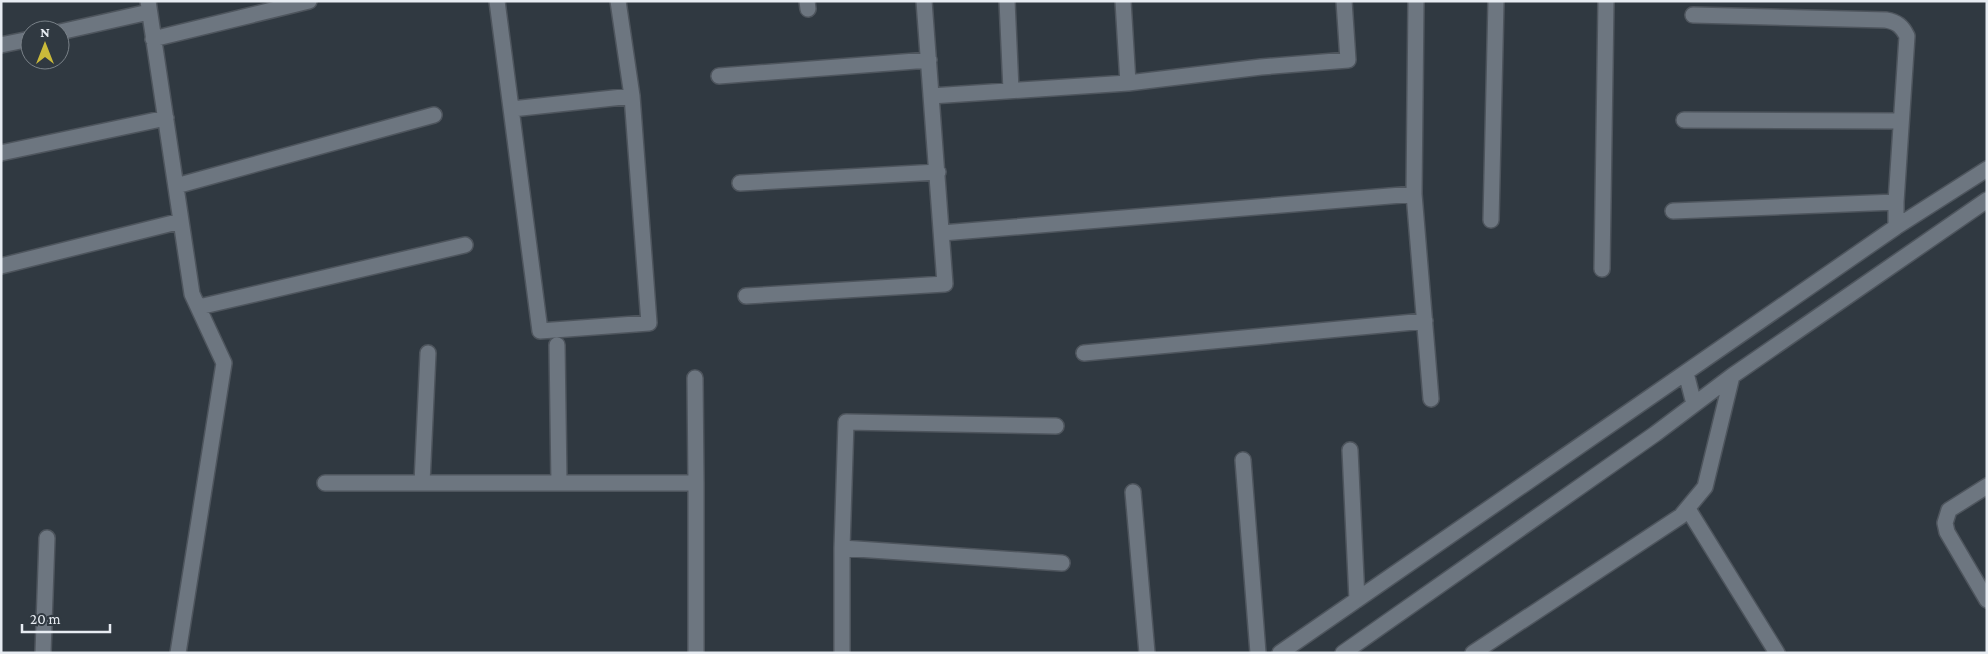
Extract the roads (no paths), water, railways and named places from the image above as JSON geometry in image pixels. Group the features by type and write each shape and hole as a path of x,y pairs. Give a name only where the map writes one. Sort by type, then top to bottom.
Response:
{"street":[{"path":"153,39 309,1"},
{"path":"498,1 540,331 650,323 632,96 618,1"},
{"path":"746,296 945,284 924,1"},
{"path":"1007,1 1011,90"},
{"path":"1124,1 1128,83"},
{"path":"931,96 1128,83 1261,67 1348,60 1344,1"},
{"path":"1416,1 1414,194 1431,399"},
{"path":"1491,220 1496,1"},
{"path":"1602,269 1606,1"},
{"path":"70,29 149,7 192,294 224,363 178,653"},
{"path":"1693,15 1886,20 1896,22 1903,28 1907,36 1896,227"},
{"path":"1,45 20,40"},
{"path":"719,76 929,60"},
{"path":"512,109 632,96"},
{"path":"176,186 434,114"},
{"path":"1,153 166,118"},
{"path":"1684,120 1901,121"},
{"path":"1280,653 1896,227 1987,169"},
{"path":"740,183 938,172"},
{"path":"942,234 1414,194"},
{"path":"1342,653 1654,434 1732,376 1987,200"},
{"path":"1673,211 1896,202"},
{"path":"1,266 181,222"},
{"path":"199,307 465,245"},
{"path":"1084,353 1425,321"},
{"path":"557,345 559,482"},
{"path":"422,482 428,353"},
{"path":"1686,373 1694,404"},
{"path":"1482,650 1688,510 1705,487 1732,376"},
{"path":"695,378 696,653"},
{"path":"842,653 842,548 846,422 1056,426"},
{"path":"1350,450 1357,600"},
{"path":"1243,460 1258,653"},
{"path":"325,482 696,482"},
{"path":"1987,486 1949,510 1945,523 1947,532 1987,600"},
{"path":"1133,492 1147,653"},
{"path":"1688,510 1777,653"},
{"path":"43,653 47,538"},
{"path":"842,548 1062,563"}]}
